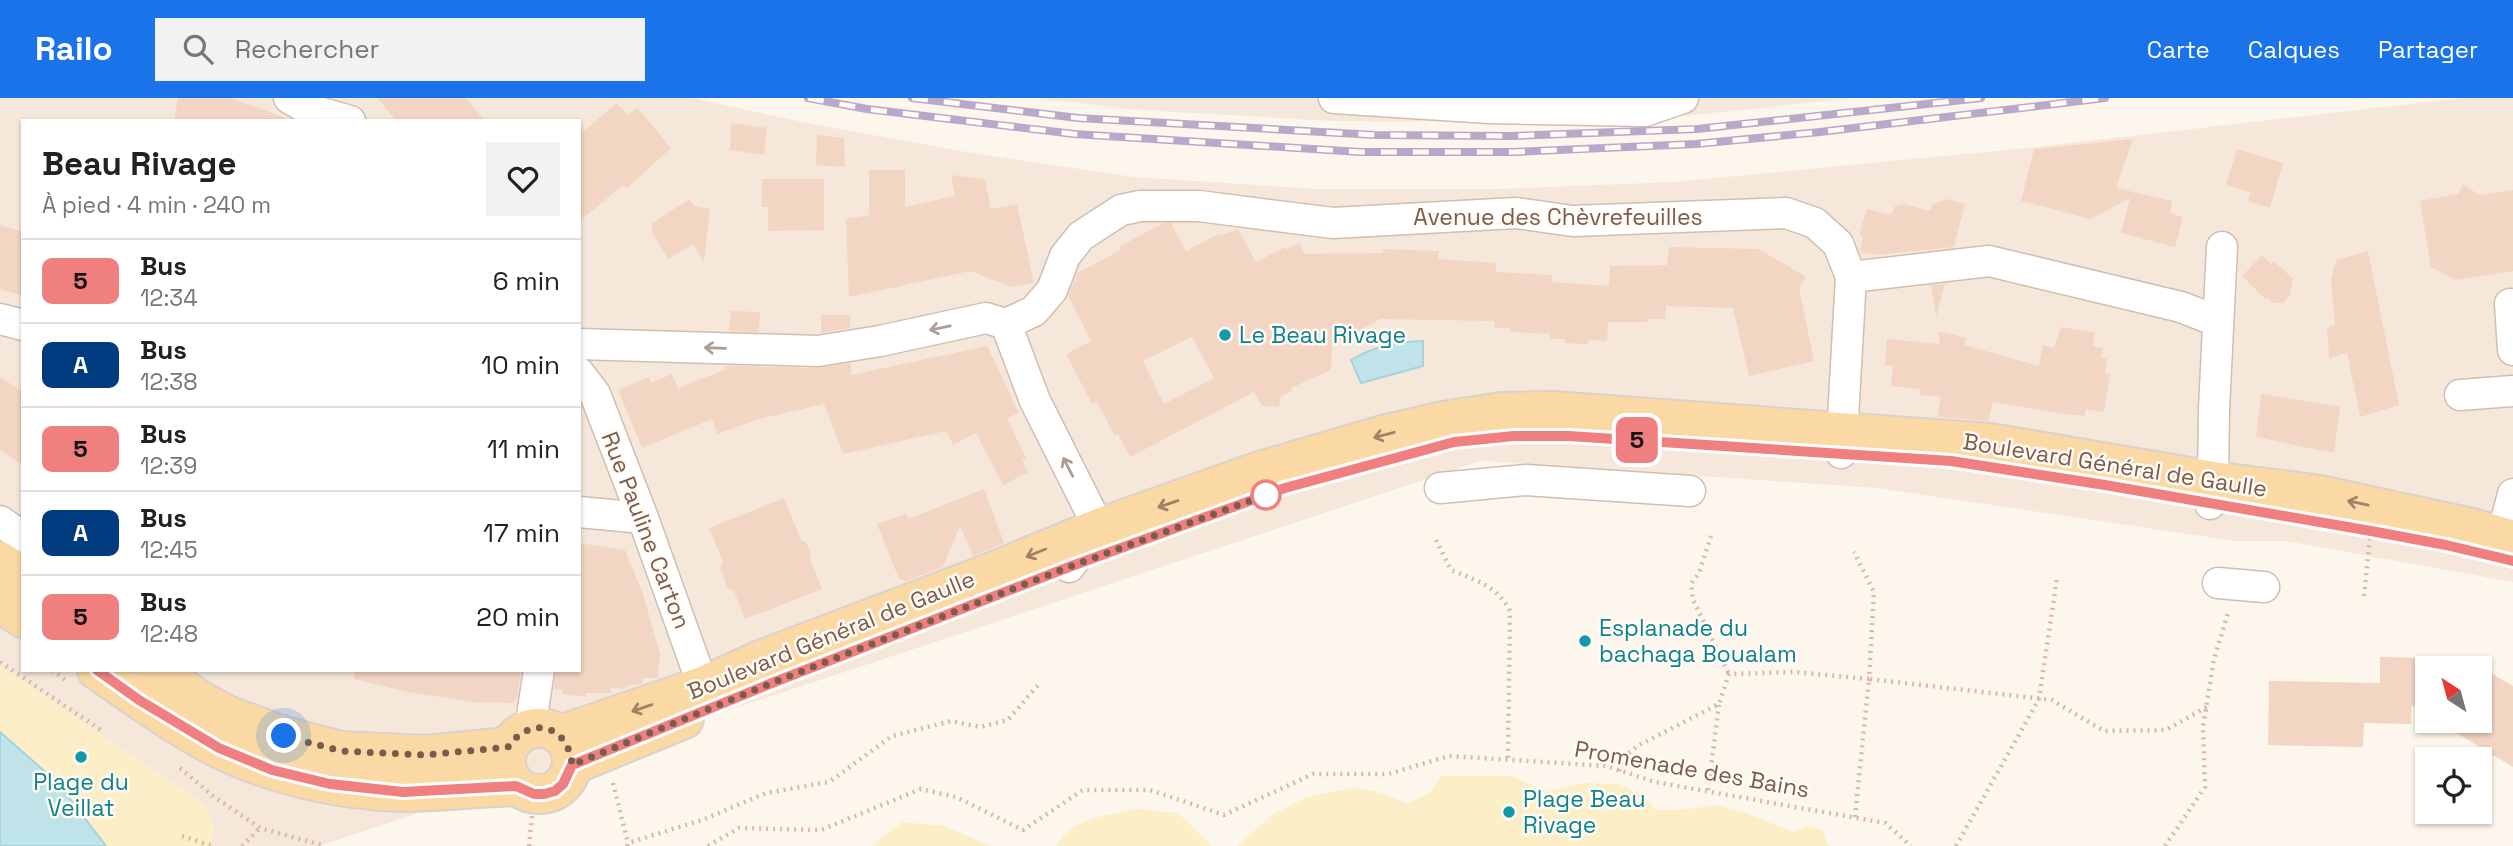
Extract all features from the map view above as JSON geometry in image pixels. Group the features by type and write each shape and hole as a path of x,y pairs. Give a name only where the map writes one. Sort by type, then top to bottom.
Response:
{"main road":[{"name":"Boulevard Général de Gaulle","path":"553,746 763,659 977,578 1099,528 1257,472 1383,435 1443,421 1502,412 1553,411 1841,442 1951,461 2212,493 2320,495 2472,528 2509,546"},
{"name":"Boulevard Général de Gaulle","path":"107,672 174,686 229,716 284,736 341,751 426,755 553,746 772,683 1069,567 1285,488 1454,442 1514,436 1569,436 1841,442"},
{"name":"Boulevard Général de Gaulle","path":"2212,493 2371,531 2446,545 2509,546"},
{"path":"0,561 21,576"},
{"path":"0,603 21,617"},
{"name":"Boulevard Général de Gaulle","path":"174,686 219,748 272,770 330,784 403,792 555,791 563,784 553,746"},
{"path":"525,790 506,768 553,746"}],"street":[{"path":"289,98 308,109 343,119"},
{"path":"350,98 362,119"},
{"path":"1334,98 1489,108 1645,111 1682,98"},
{"name":"Avenue des Chèvrefeuilles","path":"1006,324 1034,311 1052,290 1065,256 1081,236 1121,210 1140,206 1199,206 1333,223 1516,213 1573,221 1786,214 1815,223 1838,244 1851,278"},
{"path":"2212,493 2222,247"},
{"path":"1841,442 1851,278 1989,261 2180,307 2217,321"},
{"path":"2510,304 2513,350"},
{"path":"581,344 818,351 880,341 986,318 1006,324 1035,401 1099,528 1069,567"},
{"path":"0,320 21,325"},
{"name":"Rue Pauline Carton","path":"581,382 595,394 703,686"},
{"path":"2460,396 2513,391"},
{"path":"1440,488 1526,480 1690,491"},
{"path":"2509,546 2513,494"},
{"path":"581,512 643,518"},
{"path":"0,522 21,536"},
{"path":"2224,595 2264,587"},
{"path":"539,672 553,746"}],"path":[{"path":"2364,596 2371,531"},
{"path":"1708,790 1720,705 1729,674 1693,600 1692,584 1699,573 1711,536"},
{"path":"1436,540 1451,570 1486,584 1503,598 1510,611 1508,759"},
{"path":"1854,552 1874,592 1869,679 1855,818"},
{"path":"1956,846 2039,699 2057,578"},
{"path":"2165,846 2205,787 2203,727 2224,595"},
{"path":"0,662 102,730"},
{"path":"1729,674 1794,672 2052,700 2104,730 2166,730 2207,707"},
{"path":"553,746 610,772 628,844 705,819 765,793 829,782 892,736 951,721 980,727 1008,720 1039,684"},
{"path":"1619,771 1624,757 1639,745 1720,705"},
{"name":"Promenade des Bains","path":"708,846 739,828 821,830 921,789 956,797 1023,830 1083,790 1150,790 1224,815 1313,774 1388,774 1449,756 1606,766 1655,782 1885,823 1911,846"},
{"path":"174,763 213,796 260,828 325,846"},
{"path":"525,790 529,846"},
{"path":"242,846 260,828"},
{"path":"181,836 212,846"}],"shaded area":[{"path":"0,98 692,98 812,124 972,153 1134,177 1317,189 1496,189 1674,182 2017,149 2463,98 2513,98 2513,582 2286,541 2236,541 1877,488 1481,461 319,846 106,846 57,782 0,732"},
{"path":"1033,98 1852,98 1683,116 1522,122 1332,121 1142,110"}],"sand":[{"name":"Plage du Veillat","path":"0,666 204,804 215,830 209,846 106,846 57,782 0,732"},
{"name":"Plage Beau Rivage","path":"1441,776 1511,776 1546,792 1583,783 1619,784 1644,796 1655,810 1682,810 1716,805 1746,813 1793,832 1807,826 1822,830 1829,846 1237,846 1273,814 1307,797 1356,787 1385,794 1408,804 1430,792"},
{"path":"1136,809 1178,813 1212,846 1056,846 1071,829 1091,819"},
{"path":"902,822 944,826 992,846 872,846"}],"water":[{"path":"1423,341 1423,366 1361,383 1351,360 1386,346"},
{"path":"0,732 57,782 106,846 0,846"}],"building":[{"path":"178,98 231,98 285,118 285,119 174,119"},
{"path":"377,98 466,98 483,119 395,119"},
{"path":"617,103 628,115 637,107 671,148 626,189 623,185 581,220 581,133"},
{"path":"731,123 767,128 764,155 730,150"},
{"path":"817,135 844,138 845,167 816,165"},
{"path":"2133,139 2116,188 2172,201 2170,213 2183,217 2175,247 2121,233 2130,198 2091,219 2021,201 2034,149"},
{"path":"2237,149 2283,163 2270,208 2248,201 2250,192 2226,185"},
{"path":"869,170 905,170 905,207 955,196 951,175 985,179 991,209 1017,204 1034,283 1011,287 970,271 849,297 846,219 869,215"},
{"path":"762,179 824,179 824,230 768,231 768,207 762,207"},
{"path":"2463,184 2479,195 2513,190 2513,271 2455,280 2431,267 2420,201 2458,194"},
{"path":"690,199 694,206 710,209 704,262 693,244 668,259 652,232 652,223"},
{"path":"1948,199 1965,204 1954,247 1876,255 1860,252 1863,236 1859,235 1867,209 1891,215 1895,206 1904,204 1930,211 1933,204"},
{"name":"Le Beau Rivage","path":"1164,223 1171,223 1186,251 1218,234 1219,236 1238,229 1256,262 1299,243 1305,254 1383,253 1383,249 1439,251 1438,259 1496,263 1496,272 1552,275 1552,282 1609,286 1610,266 1667,265 1669,247 1759,249 1806,277 1799,288 1814,361 1749,376 1733,308 1666,306 1665,319 1608,322 1607,341 1588,340 1587,344 1549,339 1550,334 1510,332 1511,328 1494,328 1494,321 1380,319 1332,345 1331,370 1291,388 1292,391 1281,396 1279,407 1262,406 1254,392 1130,457 1097,402 1092,404 1066,354 1091,341 1068,296 1077,273 1121,250 1120,246","holes":["1192,337 1214,378 1164,404 1143,361"]},
{"path":"0,225 21,231 21,295 0,289"},
{"path":"2368,251 2399,405 2360,417 2347,353 2329,358 2327,327 2335,325 2331,280 2336,260"},
{"path":"2262,255 2271,264 2274,261 2293,279 2290,296 2283,303 2274,303 2268,298 2266,300 2242,276"},
{"path":"1945,284 1936,317 1931,285"},
{"path":"731,311 760,312 759,332 729,331"},
{"path":"821,315 850,315 850,328 821,333"},
{"path":"2061,327 2095,333 2093,346 2103,348 2101,358 2107,359 2105,373 2110,374 2104,412 2086,409 2085,416 1993,402 1988,421 1937,417 1941,397 1920,395 1920,389 1891,386 1893,366 1885,365 1887,339 1940,344 1938,331 1966,338 1964,345 2039,366 2043,345 2054,348"},
{"path":"987,346 1019,413 1007,418 1026,458 1022,460 1028,472 1003,485 976,433 953,445 946,431 843,454 824,404 759,419 717,434 712,419 642,448 618,390 649,377 651,383 672,374 678,388 724,370 725,366 817,368 851,363 851,375"},
{"path":"0,377 21,391 21,464 0,450"},
{"path":"2261,394 2340,407 2334,453 2256,437"},
{"path":"984,489 1004,543 973,556 960,526 943,567 906,581 899,579 877,524 906,514 908,519"},
{"path":"784,498 801,540 806,542 822,589 745,619 734,591 728,589 720,568 723,562 709,528"},
{"path":"581,543 625,550 643,594 660,654 658,678 643,678 642,684 626,686 625,689 611,688 611,693 586,693 586,697 562,694 563,690 554,689 556,672 581,672"},
{"path":"2380,657 2415,658 2415,708 2411,705 2411,724 2364,723 2363,747 2268,745 2269,681 2380,683"},
{"path":"355,672 521,672 517,699 512,703 473,702 408,692 354,679"},
{"path":"2492,674 2513,686 2513,767 2492,754 2492,747 2480,747 2457,733 2492,733"}],"railway":[{"path":"808,98 867,109 1074,134 1360,152 1513,152 1696,144 2105,98"},
{"path":"912,98 1078,118 1375,135 1510,136 1697,129 1981,98"}],"bus line":[{"name":"5","path":"100,672 139,700 219,748 272,770 330,784 403,792 516,786 534,794 544,794 555,791 563,784 572,765 772,683 1069,567 1285,488 1454,442 1514,436 1569,436 1951,461 2371,531 2501,556 2513,561"}],"place":[{"name":"Le Beau Rivage","path":"1225,335"},
{"name":"Esplanade du bachaga Boualam","path":"1585,641"},
{"name":"Plage du Veillat","path":"81,757"},
{"name":"Plage Beau Rivage","path":"1509,812"}],"route":[{"path":"284,736 341,751 426,755 508,747 522,733 541,728 551,730 567,744 572,765 772,683 1069,567 1266,495"}]}
